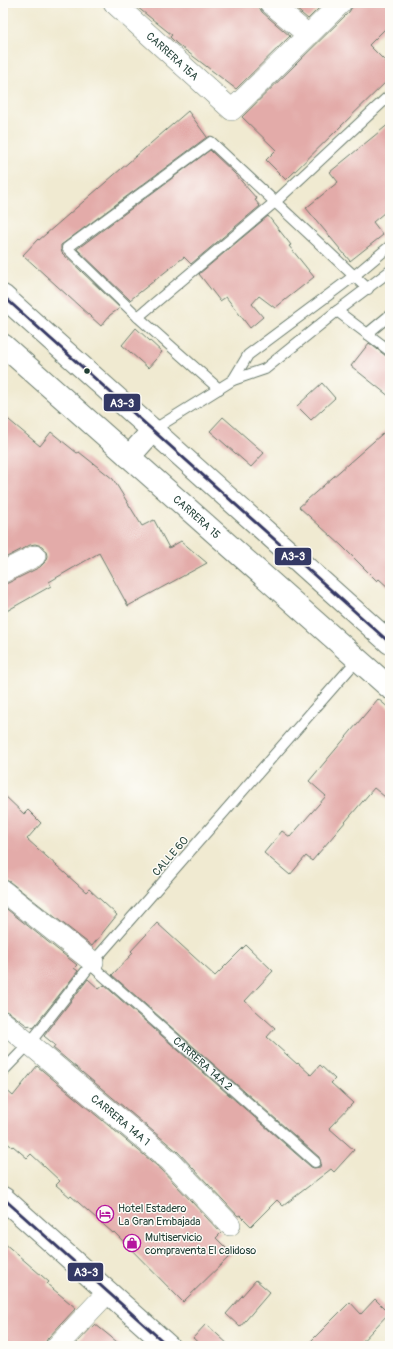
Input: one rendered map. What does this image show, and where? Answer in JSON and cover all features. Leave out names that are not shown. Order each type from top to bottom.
[{"type":"main road","points":[[3,296],[390,643]]},
{"type":"main road","name":"CARRERA 15","points":[[3,345],[390,688]]},
{"type":"main road","points":[[129,457],[153,430]]},
{"type":"main road","points":[[3,1198],[168,1346]]},
{"type":"street","name":"CARRERA 15A","points":[[114,3],[232,110],[308,35]]},
{"type":"street","points":[[270,3],[308,35],[341,3]]},
{"type":"street","points":[[3,572],[35,556]]},
{"type":"street","name":"CARRERA 14A 2","points":[[3,891],[92,963]]},
{"type":"street","name":"CARRERA 14A 1","points":[[3,1022],[170,1161],[230,1225]]},
{"type":"street","points":[[57,1346],[108,1292]]},
{"type":"lane","points":[[138,317],[275,202],[390,95]]},
{"type":"lane","points":[[219,389],[138,317],[67,248],[211,142],[368,289]]},
{"type":"lane","points":[[233,380],[248,355],[354,276],[390,246]]},
{"type":"lane","points":[[153,430],[233,380],[265,369],[337,311],[390,271]]},
{"type":"lane","points":[[337,311],[390,351]]},
{"type":"lane","points":[[367,334],[390,315]]},
{"type":"lane","name":"CALLE 60","points":[[3,1071],[29,1044],[92,963],[358,659]]},
{"type":"lane","name":"CARRERA 14A 2","points":[[92,963],[316,1162]]},
{"type":"building","points":[[132,3],[258,3],[262,12],[290,36],[236,89],[177,44],[170,37],[172,35]]},
{"type":"building","points":[[289,3],[324,3],[308,19]]},
{"type":"building","points":[[353,3],[390,3],[390,24],[369,45],[390,66],[390,78],[286,180],[266,160],[276,150],[242,117],[349,12]]},
{"type":"building","points":[[188,111],[207,137],[61,245],[62,253],[120,308],[110,315],[101,326],[23,255],[38,239],[39,240]]},
{"type":"building","points":[[390,123],[390,208],[373,222],[383,235],[350,261],[306,208],[338,182],[330,172]]},
{"type":"building","points":[[210,150],[235,174],[257,199],[255,200],[260,206],[191,264],[184,257],[130,300],[77,249]]},
{"type":"building","points":[[268,216],[291,245],[289,246],[314,277],[275,308],[259,296],[252,304],[263,317],[250,328],[226,297],[220,301],[199,274]]},
{"type":"building","points":[[136,328],[162,352],[148,368],[122,345]]},
{"type":"building","points":[[369,343],[386,356],[390,357],[390,397],[351,366]]},
{"type":"building","points":[[322,383],[335,398],[311,420],[297,406]]},
{"type":"building","points":[[3,415],[40,446],[51,432],[77,453],[79,452],[113,479],[142,526],[154,520],[169,548],[181,541],[207,563],[128,606],[99,553],[49,582],[51,586],[3,613],[3,584],[40,567],[45,562],[47,556],[46,551],[42,546],[35,544],[30,545],[3,559]]},
{"type":"building","points":[[223,417],[264,453],[251,467],[210,431]]},
{"type":"building","points":[[390,427],[390,589],[379,579],[377,581],[342,546],[299,507]]},
{"type":"building","points":[[378,699],[390,709],[390,801],[374,788],[312,861],[306,856],[290,875],[264,853],[282,831],[290,837],[326,796],[309,781]]},
{"type":"building","points":[[3,794],[24,814],[28,810],[41,823],[27,839],[86,892],[89,889],[117,915],[92,946],[10,882],[3,879]]},
{"type":"building","points":[[3,906],[77,965],[74,968],[78,971],[33,1028],[3,1010]]},
{"type":"building","points":[[157,923],[215,976],[246,945],[273,971],[245,1001],[275,1028],[267,1037],[311,1075],[320,1065],[335,1079],[331,1083],[353,1103],[329,1128],[354,1150],[334,1172],[331,1169],[283,1206],[277,1200],[251,1226],[240,1215],[238,1216],[178,1152],[53,1048],[55,1045],[44,1036],[88,979],[99,989],[104,985],[311,1167],[320,1167],[321,1163],[319,1157],[112,975],[133,953],[131,951]]},
{"type":"building","points":[[37,1066],[162,1170],[221,1233],[216,1238],[232,1254],[183,1302],[114,1232],[113,1233],[71,1196],[70,1197],[56,1185],[60,1181],[31,1154],[27,1158],[3,1139],[3,1087],[13,1096]]},
{"type":"building","points":[[3,1242],[49,1282],[47,1284],[76,1308],[48,1338],[45,1346],[3,1346]]},
{"type":"building","points":[[256,1280],[270,1292],[240,1327],[226,1314]]},
{"type":"building","points":[[375,1299],[389,1313],[358,1346],[306,1346],[350,1302],[361,1314]]},
{"type":"building","points":[[95,1324],[122,1346],[74,1346]]},
{"type":"building","points":[[206,1324],[230,1346],[202,1346],[193,1338]]},
{"type":"transit line","name":"A3-3","points":[[3,296],[390,643]]},
{"type":"transit line","name":"A3-3","points":[[3,1198],[168,1346]]},
{"type":"place","name":"Hotel Estadero La Gran Embajada","points":[[105,1214]]},
{"type":"place","name":"Multiservicio compraventa El calidoso","points":[[132,1243]]}]
